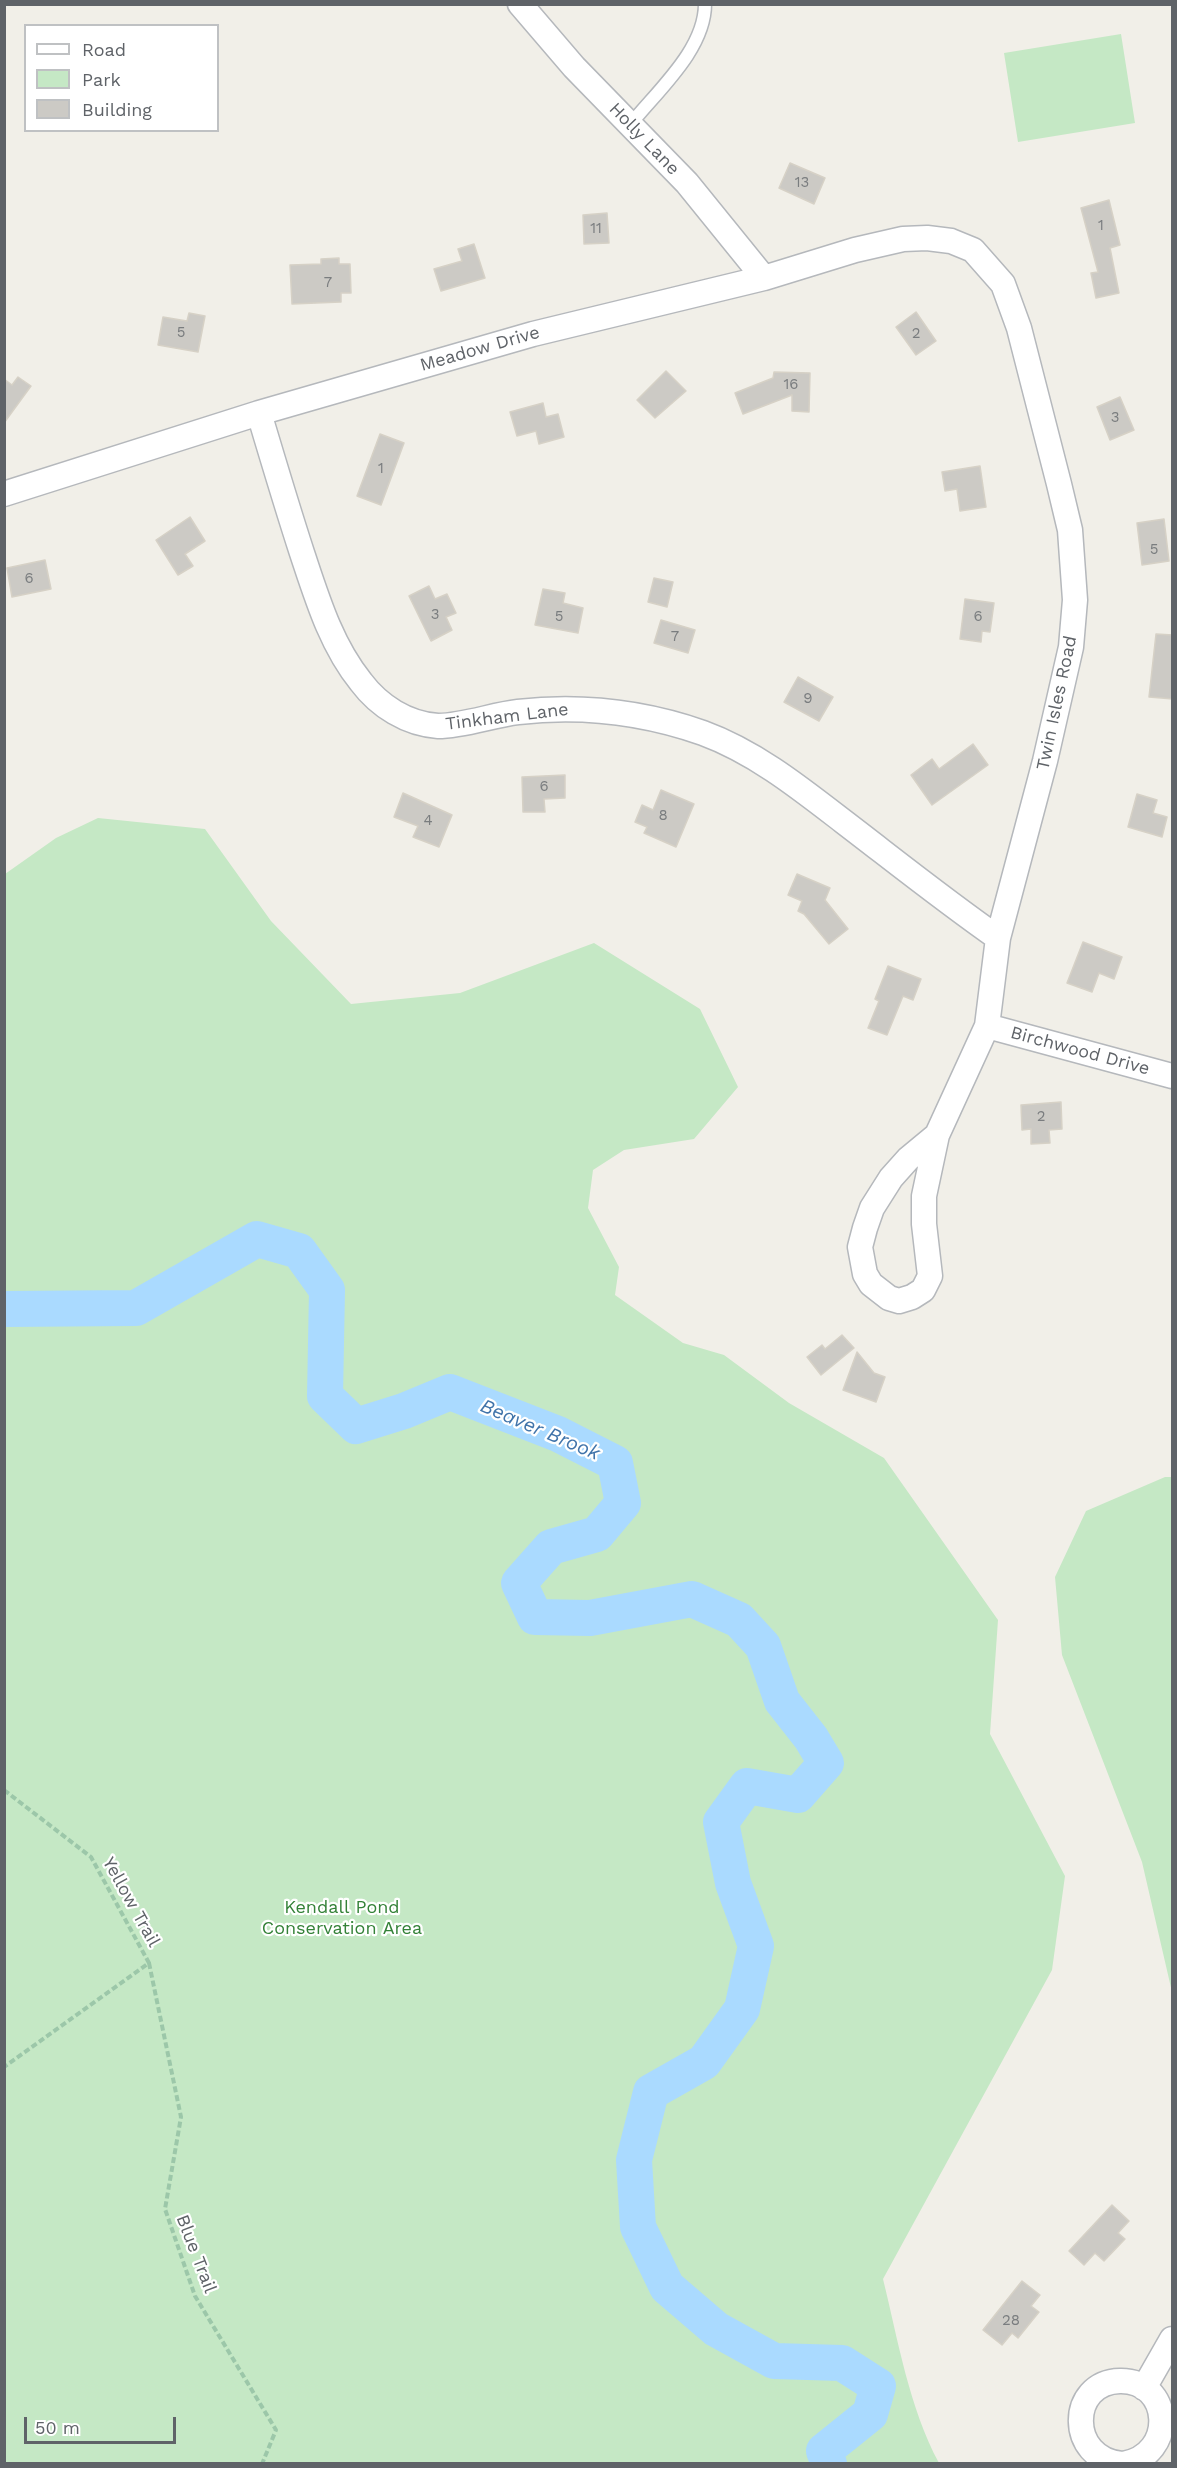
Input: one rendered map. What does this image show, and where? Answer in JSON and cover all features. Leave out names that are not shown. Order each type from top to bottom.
[{"type":"street","name":"Holly Lane","points":[[520,4],[702,200],[764,278]]},
{"type":"street","name":"Meadow Drive","points":[[4,494],[259,413],[533,334],[764,278],[855,250],[903,239],[927,238],[962,245]]},
{"type":"street","name":"Twin Isles Road","points":[[937,1136],[908,1159],[891,1178],[872,1208],[860,1247],[865,1274],[871,1284],[889,1298],[899,1301],[923,1290],[930,1276],[924,1224],[924,1196],[937,1136],[987,1026],[998,938],[1071,647],[1075,600],[1070,530],[1019,328],[1004,284],[973,250],[962,245]]},
{"type":"street","name":"Tinkham Lane","points":[[259,413],[317,599],[336,642],[361,682],[377,699],[405,720],[438,726],[515,712],[563,708],[634,715],[702,733],[724,742],[785,777],[998,938]]},
{"type":"street","name":"Birchwood Drive","points":[[987,1026],[1173,1076]]},
{"type":"street","points":[[1144,2388],[1173,2339]]},
{"type":"street","points":[[1127,2381],[1144,2388],[1160,2408],[1161,2433],[1147,2454],[1123,2463],[1098,2456],[1085,2443],[1080,2425],[1083,2408],[1093,2392],[1108,2383],[1127,2381]]},
{"type":"lane","points":[[630,124],[691,53],[705,14],[705,4]]},
{"type":"path","name":"Yellow Trail","points":[[4,1790],[91,1857],[149,1963],[4,2067]]},
{"type":"path","name":"Blue Trail","points":[[149,1963],[181,2116],[165,2209],[195,2296],[276,2430],[262,2463]]},
{"type":"green space","points":[[1121,34],[1135,123],[1018,142],[1004,53]]},
{"type":"green space","name":"Kendall Pond Conservation Area","points":[[98,818],[205,829],[271,921],[351,1004],[460,993],[594,943],[700,1009],[738,1087],[694,1139],[624,1150],[593,1170],[588,1208],[619,1267],[615,1295],[683,1343],[724,1355],[789,1403],[884,1458],[998,1620],[990,1734],[1065,1876],[1052,1970],[883,2279],[912,2396],[939,2463],[5,2463],[5,874],[56,838]]},
{"type":"green space","points":[[1165,1477],[1172,1477],[1172,1992],[1142,1862],[1062,1655],[1055,1577],[1086,1511]]},
{"type":"building","points":[[790,163],[825,178],[814,204],[779,188]]},
{"type":"building","points":[[1109,200],[1120,245],[1110,248],[1119,293],[1096,298],[1091,273],[1098,272],[1081,208]]},
{"type":"building","points":[[607,213],[609,243],[584,244],[583,215]]},
{"type":"building","points":[[474,244],[485,278],[441,291],[434,269],[462,261],[458,249]]},
{"type":"building","points":[[339,258],[339,264],[350,264],[351,293],[341,293],[341,302],[292,304],[290,265],[321,264],[321,259]]},
{"type":"building","points":[[916,312],[936,341],[916,355],[896,327]]},
{"type":"building","points":[[189,313],[205,316],[198,352],[158,345],[163,317],[187,321]]},
{"type":"building","points":[[666,371],[686,391],[655,418],[637,400]]},
{"type":"building","points":[[774,372],[810,373],[809,412],[792,411],[792,395],[743,414],[735,393],[773,378]]},
{"type":"building","points":[[18,377],[31,386],[4,423],[4,379],[12,385]]},
{"type":"building","points":[[1120,397],[1134,430],[1110,440],[1097,407]]},
{"type":"building","points":[[543,403],[546,417],[558,414],[564,437],[539,444],[536,431],[517,436],[510,412]]},
{"type":"building","points":[[380,434],[404,443],[381,505],[357,496]]},
{"type":"building","points":[[980,466],[986,507],[960,511],[957,489],[945,491],[942,472]]},
{"type":"building","points":[[190,517],[205,541],[185,554],[193,566],[178,575],[156,540]]},
{"type":"building","points":[[1164,519],[1169,561],[1142,565],[1137,523]]},
{"type":"building","points":[[45,560],[51,589],[12,597],[7,568]]},
{"type":"building","points":[[654,578],[673,582],[667,607],[648,602]]},
{"type":"building","points":[[429,586],[435,599],[447,594],[456,613],[446,617],[452,630],[431,641],[409,596]]},
{"type":"building","points":[[543,589],[565,593],[563,603],[583,608],[578,633],[535,625]]},
{"type":"building","points":[[965,599],[994,603],[990,632],[982,631],[981,642],[960,639]]},
{"type":"building","points":[[661,620],[695,630],[688,653],[654,643]]},
{"type":"building","points":[[1156,634],[1173,635],[1173,699],[1149,697]]},
{"type":"building","points":[[798,677],[833,697],[819,721],[784,702]]},
{"type":"building","points":[[973,744],[988,765],[932,805],[911,775],[932,759],[939,769]]},
{"type":"building","points":[[565,775],[565,798],[544,799],[545,812],[523,812],[522,777]]},
{"type":"building","points":[[661,790],[694,804],[676,847],[644,833],[647,827],[635,822],[642,805],[653,810]]},
{"type":"building","points":[[403,793],[452,815],[439,847],[413,837],[418,826],[394,817]]},
{"type":"building","points":[[1137,794],[1157,800],[1153,813],[1167,817],[1162,837],[1128,827]]},
{"type":"building","points":[[797,874],[830,888],[825,900],[848,929],[829,944],[804,914],[798,911],[802,901],[788,895]]},
{"type":"building","points":[[1083,942],[1122,957],[1114,979],[1099,973],[1092,992],[1067,983]]},
{"type":"building","points":[[888,966],[921,979],[913,1000],[903,996],[887,1035],[868,1028],[879,1001],[875,999]]},
{"type":"building","points":[[1061,1102],[1062,1129],[1049,1130],[1050,1143],[1031,1144],[1031,1129],[1022,1130],[1021,1105]]},
{"type":"building","points":[[842,1335],[854,1348],[821,1375],[807,1357],[822,1345],[825,1349]]},
{"type":"building","points":[[857,1352],[874,1373],[885,1377],[876,1402],[843,1390]]},
{"type":"building","points":[[1112,2205],[1129,2221],[1118,2233],[1125,2239],[1104,2261],[1095,2253],[1084,2265],[1069,2251]]},
{"type":"building","points":[[1022,2281],[1040,2295],[1031,2306],[1039,2312],[1018,2338],[1012,2333],[1002,2345],[983,2330]]},
{"type":"waterway","name":"Beaver Brook","points":[[4,1309],[136,1308],[257,1239],[299,1251],[327,1290],[325,1396],[356,1426],[404,1411],[450,1392],[558,1434],[615,1463],[623,1503],[597,1534],[551,1547],[519,1583],[535,1617],[590,1618],[692,1599],[739,1620],[763,1646],[782,1701],[811,1738],[826,1763],[798,1795],[747,1786],[721,1822],[733,1883],[756,1946],[742,2009],[704,2062],[651,2092],[634,2160],[638,2227],[667,2287],[716,2329],[774,2361],[842,2363],[878,2386],[870,2414],[824,2451],[829,2464]]}]
